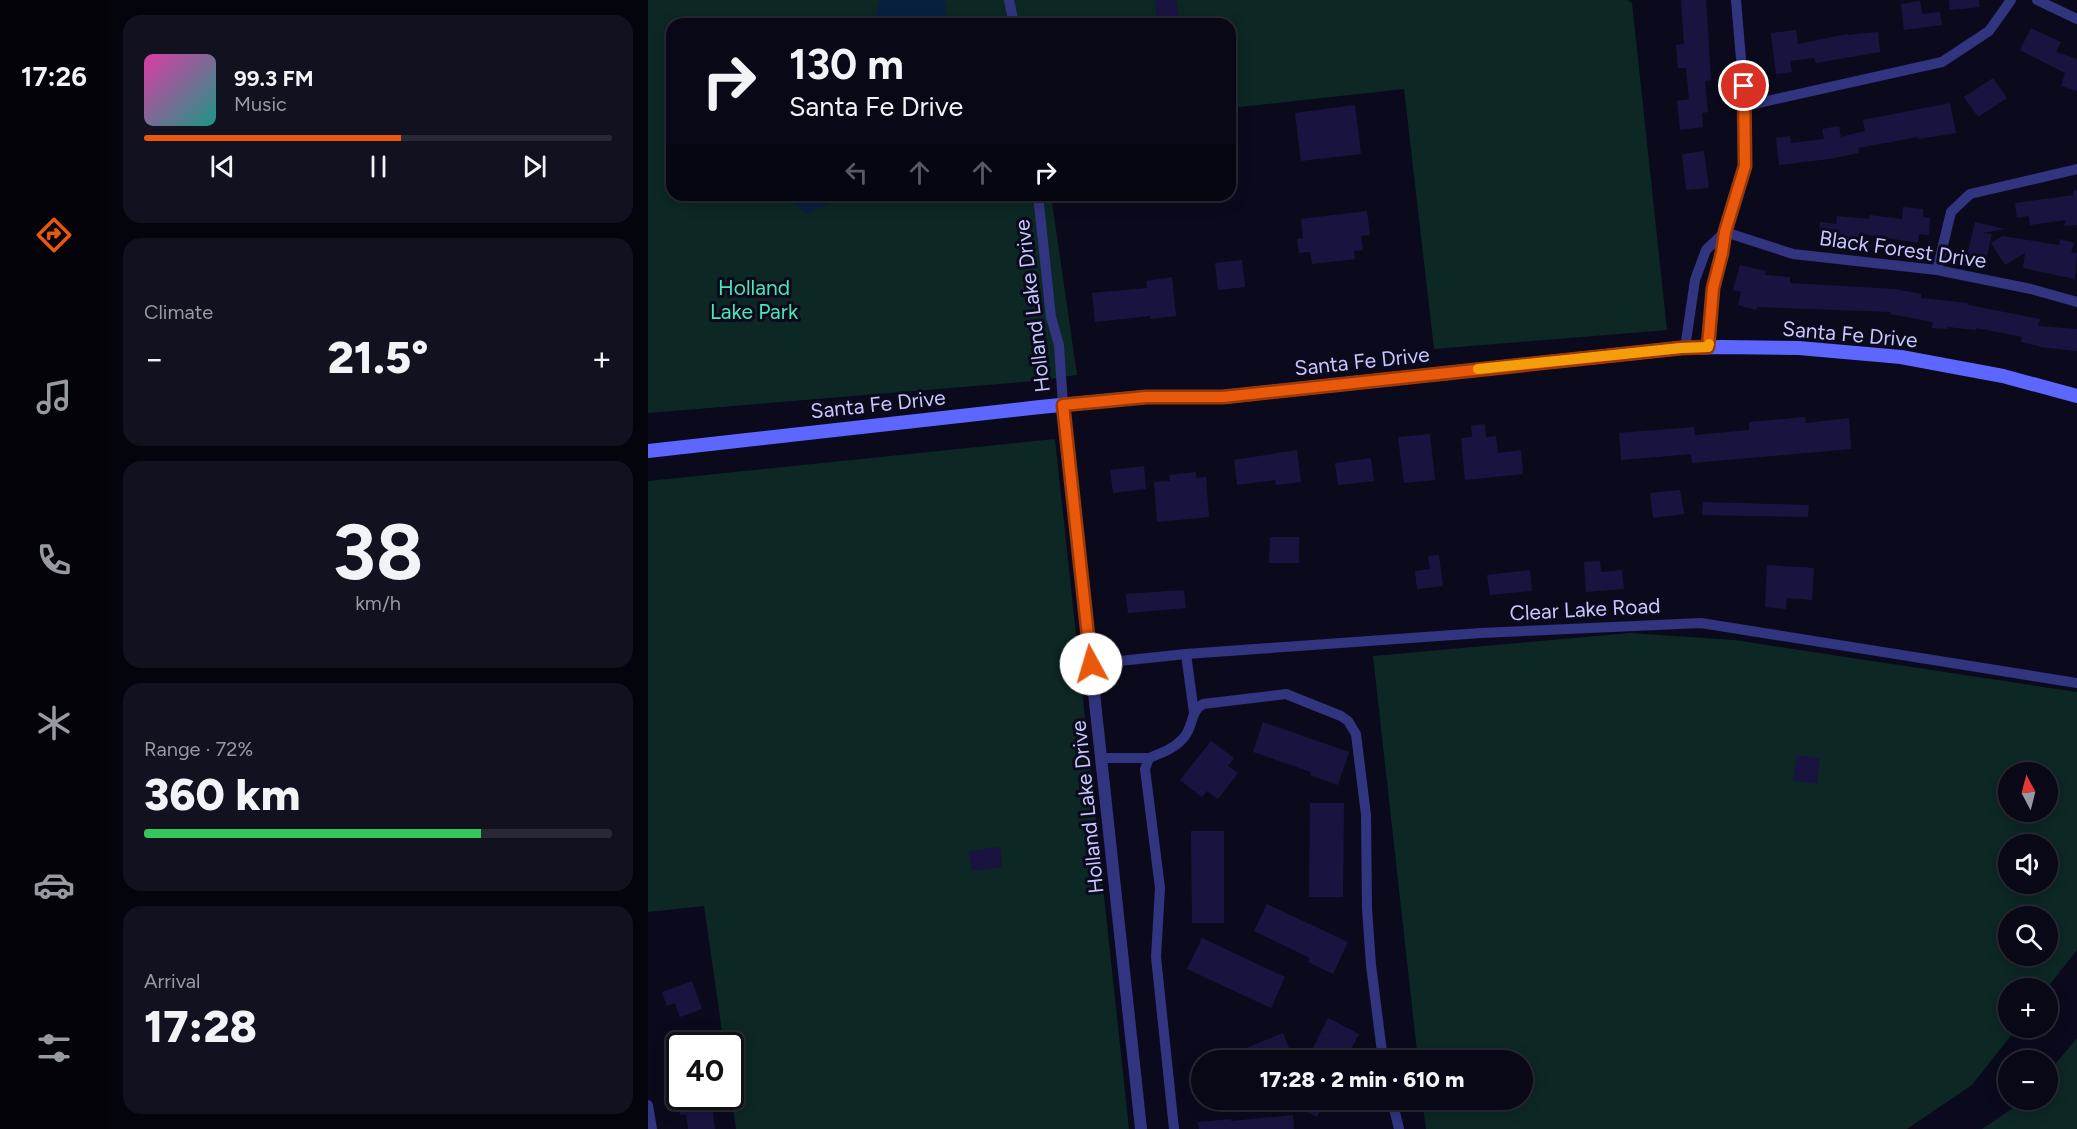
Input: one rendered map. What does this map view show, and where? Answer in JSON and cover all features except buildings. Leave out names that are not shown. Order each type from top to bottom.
[{"type":"main road","name":"Santa Fe Drive","points":[[648,451],[1063,405],[1146,397],[1223,397],[1708,347],[1799,348],[1901,357],[2003,376],[2077,396]]},
{"type":"street","points":[[1010,0],[1013,18]]},
{"type":"street","points":[[1708,347],[1713,288],[1725,232],[1745,166],[1745,106],[1736,0]]},
{"type":"street","points":[[1745,106],[1942,62],[1989,31],[2011,0]]},
{"type":"street","points":[[2037,0],[2077,19]]},
{"type":"street","points":[[1936,270],[1951,212],[1970,194],[2077,169]]},
{"type":"street","name":"Holland Lake Drive","points":[[1039,201],[1051,317],[1059,345],[1063,405],[1141,1129]]},
{"type":"street","points":[[1685,348],[1695,280],[1706,250],[1725,232]]},
{"type":"street","name":"Black Forest Drive","points":[[1725,232],[1793,254],[1936,270],[2031,289],[2077,302]]},
{"type":"street","name":"Clear Lake Road","points":[[1091,664],[1186,654],[1531,630],[1701,623],[2077,683]]},
{"type":"street","points":[[1186,654],[1194,713]]},
{"type":"street","points":[[1102,758],[1149,758],[1176,746],[1189,730],[1197,707],[1203,704],[1286,694],[1341,716],[1353,727],[1356,734],[1366,815],[1367,908],[1371,965],[1382,1050]]},
{"type":"street","points":[[1149,758],[1144,769],[1160,888],[1156,957],[1174,1129]]},
{"type":"street","points":[[648,1105],[652,1129]]},
{"type":"street","points":[[1394,1110],[1399,1129]]},
{"type":"green space","name":"Holland Lake Park","points":[[648,0],[1627,0],[1632,3],[1667,330],[1434,349],[1404,89],[1236,107],[1236,18],[666,18],[666,201],[1052,201],[1077,375],[1035,381],[648,413]]},
{"type":"green space","points":[[1055,439],[1129,1129],[736,1129],[733,1110],[744,1110],[744,1032],[722,1032],[704,906],[648,912],[648,481]]},
{"type":"green space","points":[[1630,633],[1734,640],[2077,692],[2077,950],[2055,978],[1998,978],[1998,1038],[2009,1038],[1972,1085],[1907,1129],[1426,1129],[1423,1110],[1533,1110],[1533,1050],[1417,1050],[1373,656]]},
{"type":"green space","points":[[2077,1038],[2077,1129],[1982,1129],[2010,1110],[2058,1110],[2058,1061]]},
{"type":"water","points":[[879,0],[945,0],[946,18],[876,18]]},
{"type":"water","points":[[793,201],[830,201],[828,204],[807,215]]},
{"type":"slow traffic","points":[[1478,369],[1708,347],[1709,344]]},
{"type":"route","points":[[1091,664],[1063,405],[1146,397],[1223,397],[1708,347],[1713,288],[1725,232],[1745,166],[1744,86]]}]
